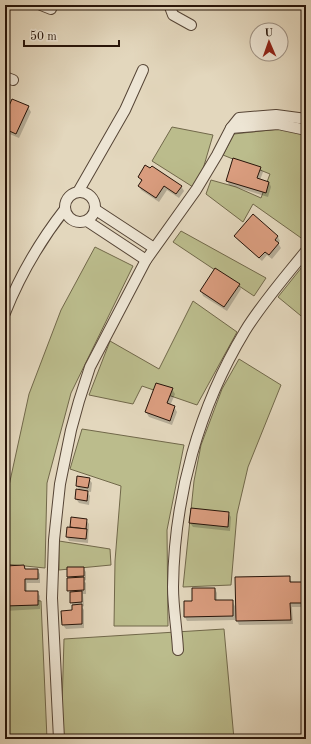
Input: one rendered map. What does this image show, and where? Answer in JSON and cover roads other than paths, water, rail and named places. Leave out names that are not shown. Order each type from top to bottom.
[{"type":"street","points":[[41,5],[52,9]]},
{"type":"street","points":[[170,5],[173,15],[191,25]]},
{"type":"street","points":[[78,192],[125,110],[143,70]]},
{"type":"street","points":[[59,739],[52,598],[54,540],[60,484],[71,430],[90,367],[146,260],[196,190],[231,128],[239,118],[276,116],[306,119]]},
{"type":"street","points":[[231,128],[278,124],[306,130]]},
{"type":"street","points":[[5,313],[13,292],[29,262],[65,209],[68,198],[72,194],[78,192],[85,193],[91,196],[95,202],[96,210],[93,216],[87,221],[80,223],[73,221],[68,216],[65,209]]},
{"type":"street","points":[[96,210],[154,248]]},
{"type":"street","points":[[87,221],[146,260]]},
{"type":"street","points":[[178,650],[173,588],[176,532],[189,465],[200,425],[218,381],[245,331],[265,302],[306,251]]}]
